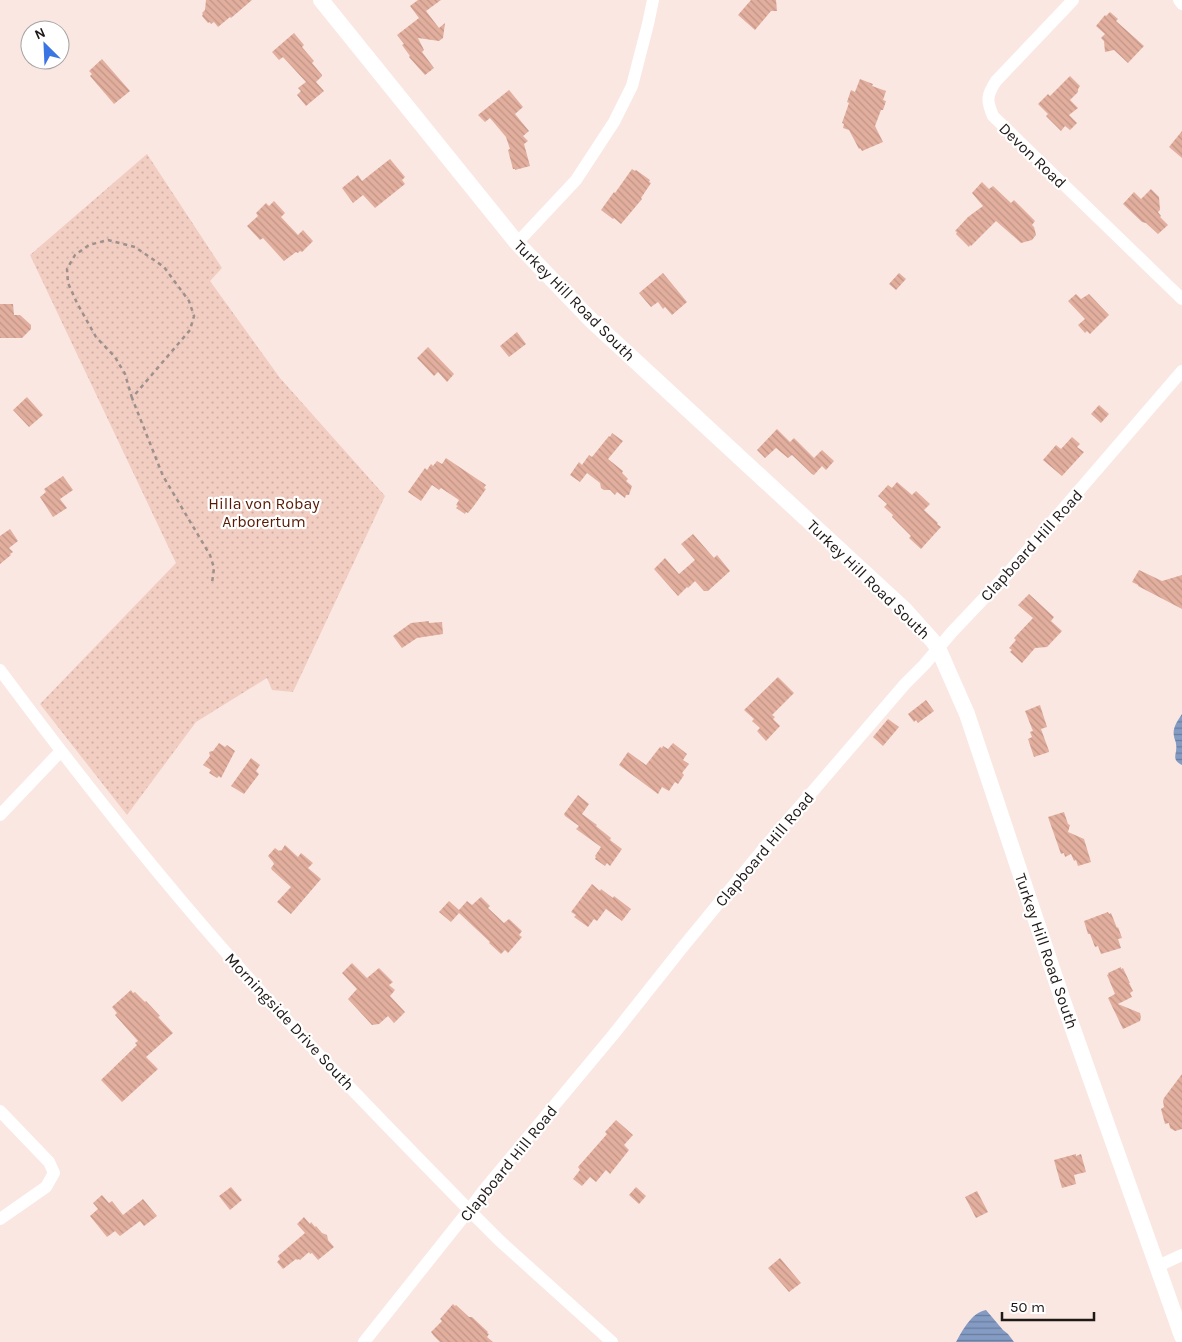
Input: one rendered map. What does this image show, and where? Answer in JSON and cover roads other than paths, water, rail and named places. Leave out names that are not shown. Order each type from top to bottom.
[{"type":"street","name":"Turkey Hill Road South","points":[[321,0],[517,243],[610,339],[906,611],[938,648],[967,714],[1063,1001],[1182,1336]]},
{"type":"street","points":[[517,243],[576,180],[614,122],[632,86],[653,0]]},
{"type":"street","name":"Devon Road","points":[[1073,0],[996,81],[989,92],[988,103],[993,116],[1182,299]]},
{"type":"street","points":[[1180,0],[1182,4]]},
{"type":"street","name":"Clapboard Hill Road","points":[[364,1342],[489,1184],[602,1049],[682,948],[831,768],[1006,574],[1182,371]]},
{"type":"street","name":"Morningside Drive South","points":[[0,670],[60,752],[130,839],[245,974],[469,1210],[612,1342]]},
{"type":"street","points":[[0,815],[60,752]]},
{"type":"street","points":[[0,1111],[49,1162],[54,1173],[46,1187],[0,1220]]},
{"type":"street","points":[[1158,1266],[1182,1255]]},
{"type":"water","points":[[1182,714],[1182,765],[1175,758],[1176,743],[1174,730]]},
{"type":"water","points":[[986,1310],[1014,1342],[956,1342],[972,1318]]},
{"type":"park label","name":"Hilla von Robay Arborertum","points":[[264,512]]}]
